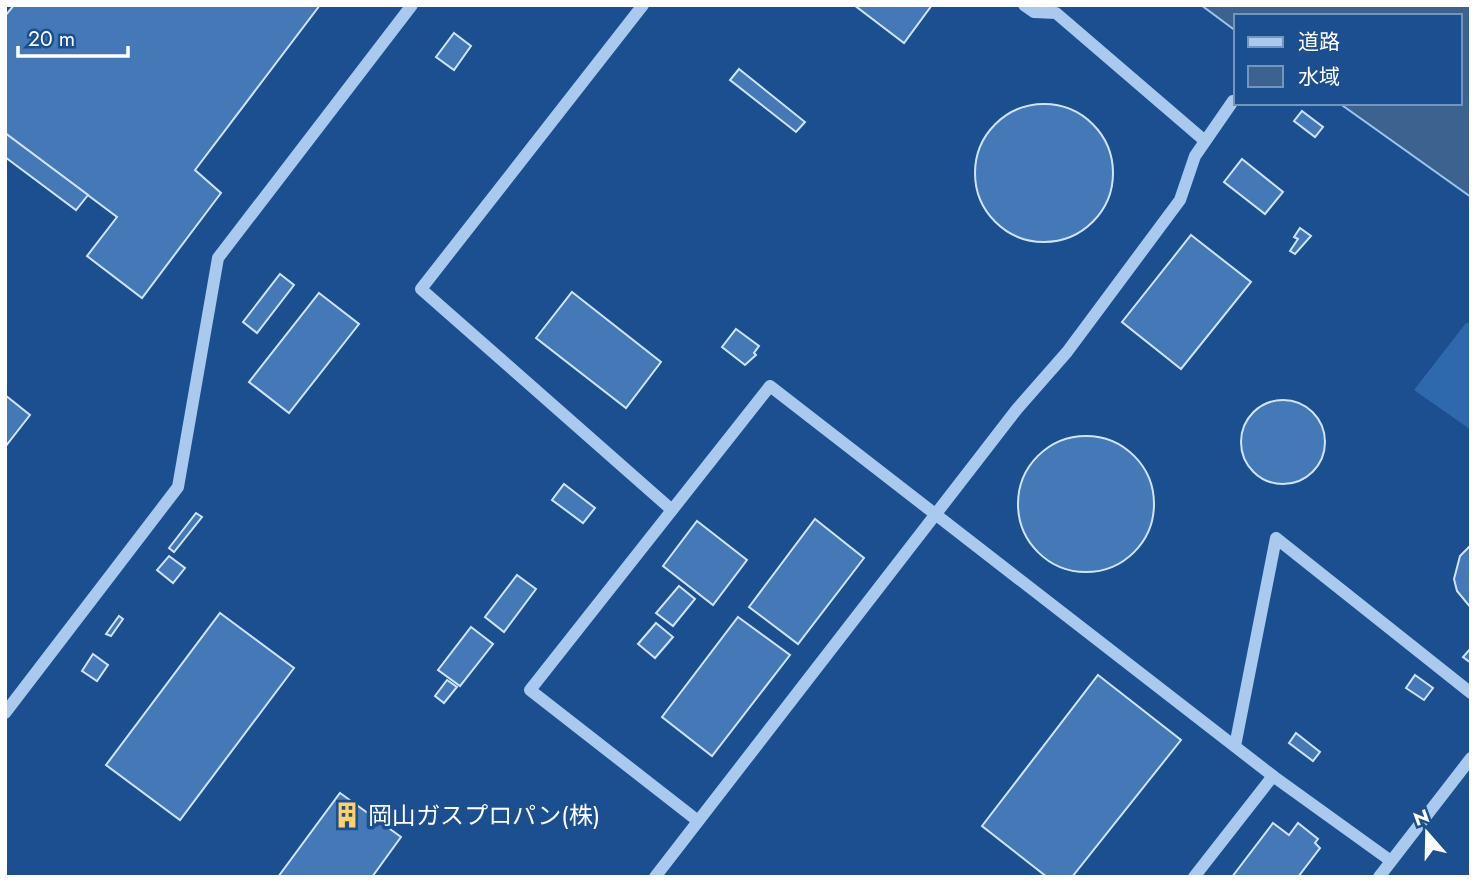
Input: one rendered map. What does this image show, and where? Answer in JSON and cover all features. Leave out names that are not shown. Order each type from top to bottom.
[{"type":"lane","points":[[5,713],[178,487],[218,258],[412,5]]},
{"type":"lane","points":[[643,5],[421,289],[672,510]]},
{"type":"lane","points":[[1024,5],[1034,12],[1056,13],[1205,141]]},
{"type":"lane","points":[[655,877],[1017,409],[1067,352],[1180,200],[1195,156],[1233,101]]},
{"type":"lane","points":[[698,821],[530,690],[770,386],[1273,776],[1391,861]]},
{"type":"lane","points":[[1235,746],[1276,538],[1471,693]]},
{"type":"lane","points":[[1379,877],[1471,758]]},
{"type":"lane","points":[[1194,877],[1273,776]]},
{"type":"shaded area","points":[[1471,322],[1471,430],[1414,390],[1466,323]]},
{"type":"water","points":[[1201,5],[1471,5],[1471,197],[1342,105],[1462,105],[1462,14],[1234,14],[1234,30]]},
{"type":"building","points":[[14,5],[320,5],[195,170],[221,193],[142,298],[87,256],[117,217],[5,133],[5,16]]},
{"type":"building","points":[[854,5],[932,5],[904,43]]},
{"type":"building","points":[[454,33],[471,46],[454,70],[436,57]]},
{"type":"building","points":[[739,69],[805,122],[796,132],[730,80]]},
{"type":"building","points":[[1044,104],[1070,109],[1093,124],[1108,147],[1113,173],[1108,199],[1093,222],[1070,237],[1044,242],[1018,237],[995,222],[980,199],[975,173],[980,147],[995,124],[1018,109]]},
{"type":"building","points":[[1302,111],[1323,127],[1315,137],[1294,121]]},
{"type":"building","points":[[5,133],[88,195],[76,210],[5,157]]},
{"type":"building","points":[[1242,159],[1283,192],[1265,214],[1224,182]]},
{"type":"building","points":[[1300,228],[1311,236],[1295,254],[1290,251],[1298,239],[1294,237]]},
{"type":"building","points":[[1191,235],[1251,282],[1181,369],[1122,322]]},
{"type":"building","points":[[280,274],[294,285],[257,333],[243,322]]},
{"type":"building","points":[[572,292],[661,362],[626,408],[536,338]]},
{"type":"building","points":[[319,293],[359,324],[289,413],[249,382]]},
{"type":"building","points":[[736,329],[759,346],[754,353],[756,355],[745,365],[722,347]]},
{"type":"building","points":[[5,395],[30,415],[5,447]]},
{"type":"building","points":[[1283,400],[1306,407],[1318,419],[1325,442],[1318,465],[1306,477],[1283,484],[1260,477],[1248,465],[1241,442],[1248,419],[1260,407]]},
{"type":"building","points":[[1086,436],[1112,441],[1134,456],[1149,478],[1154,504],[1149,530],[1134,552],[1112,567],[1086,572],[1060,567],[1038,552],[1023,530],[1018,504],[1023,478],[1038,456],[1060,441]]},
{"type":"building","points":[[564,484],[595,508],[583,523],[552,500]]},
{"type":"building","points":[[196,513],[202,517],[174,552],[169,548]]},
{"type":"building","points":[[815,519],[864,558],[798,644],[749,607]]},
{"type":"building","points":[[697,521],[747,560],[713,605],[663,566]]},
{"type":"building","points":[[1471,545],[1471,608],[1457,591],[1454,579],[1460,556]]},
{"type":"building","points":[[169,556],[185,568],[173,583],[157,570]]},
{"type":"building","points":[[517,575],[536,589],[504,632],[485,617]]},
{"type":"building","points":[[679,586],[695,599],[673,626],[656,613]]},
{"type":"building","points":[[220,613],[294,668],[180,820],[106,765]]},
{"type":"building","points":[[119,616],[123,619],[111,636],[106,634]]},
{"type":"building","points":[[738,617],[790,655],[712,756],[662,717]]},
{"type":"building","points":[[656,623],[673,637],[655,658],[638,644]]},
{"type":"building","points":[[471,627],[493,644],[460,686],[438,670]]},
{"type":"building","points":[[1471,648],[1471,663],[1463,657]]},
{"type":"building","points":[[93,654],[108,665],[97,681],[82,671]]},
{"type":"building","points":[[1098,675],[1181,740],[1072,877],[1047,877],[982,826]]},
{"type":"building","points":[[1415,675],[1433,688],[1424,700],[1406,688]]},
{"type":"building","points":[[447,680],[457,687],[444,703],[435,696]]},
{"type":"building","points":[[1296,733],[1320,752],[1313,761],[1289,743]]},
{"type":"building","name":"岡山ガスプロパン(株)","points":[[340,793],[401,837],[372,877],[278,877]]},
{"type":"building","points":[[1273,823],[1289,835],[1298,823],[1318,839],[1315,843],[1320,848],[1298,877],[1232,877]]},
{"type":"place","name":"岡山ガスプロパン(株)","points":[[347,815]]}]
